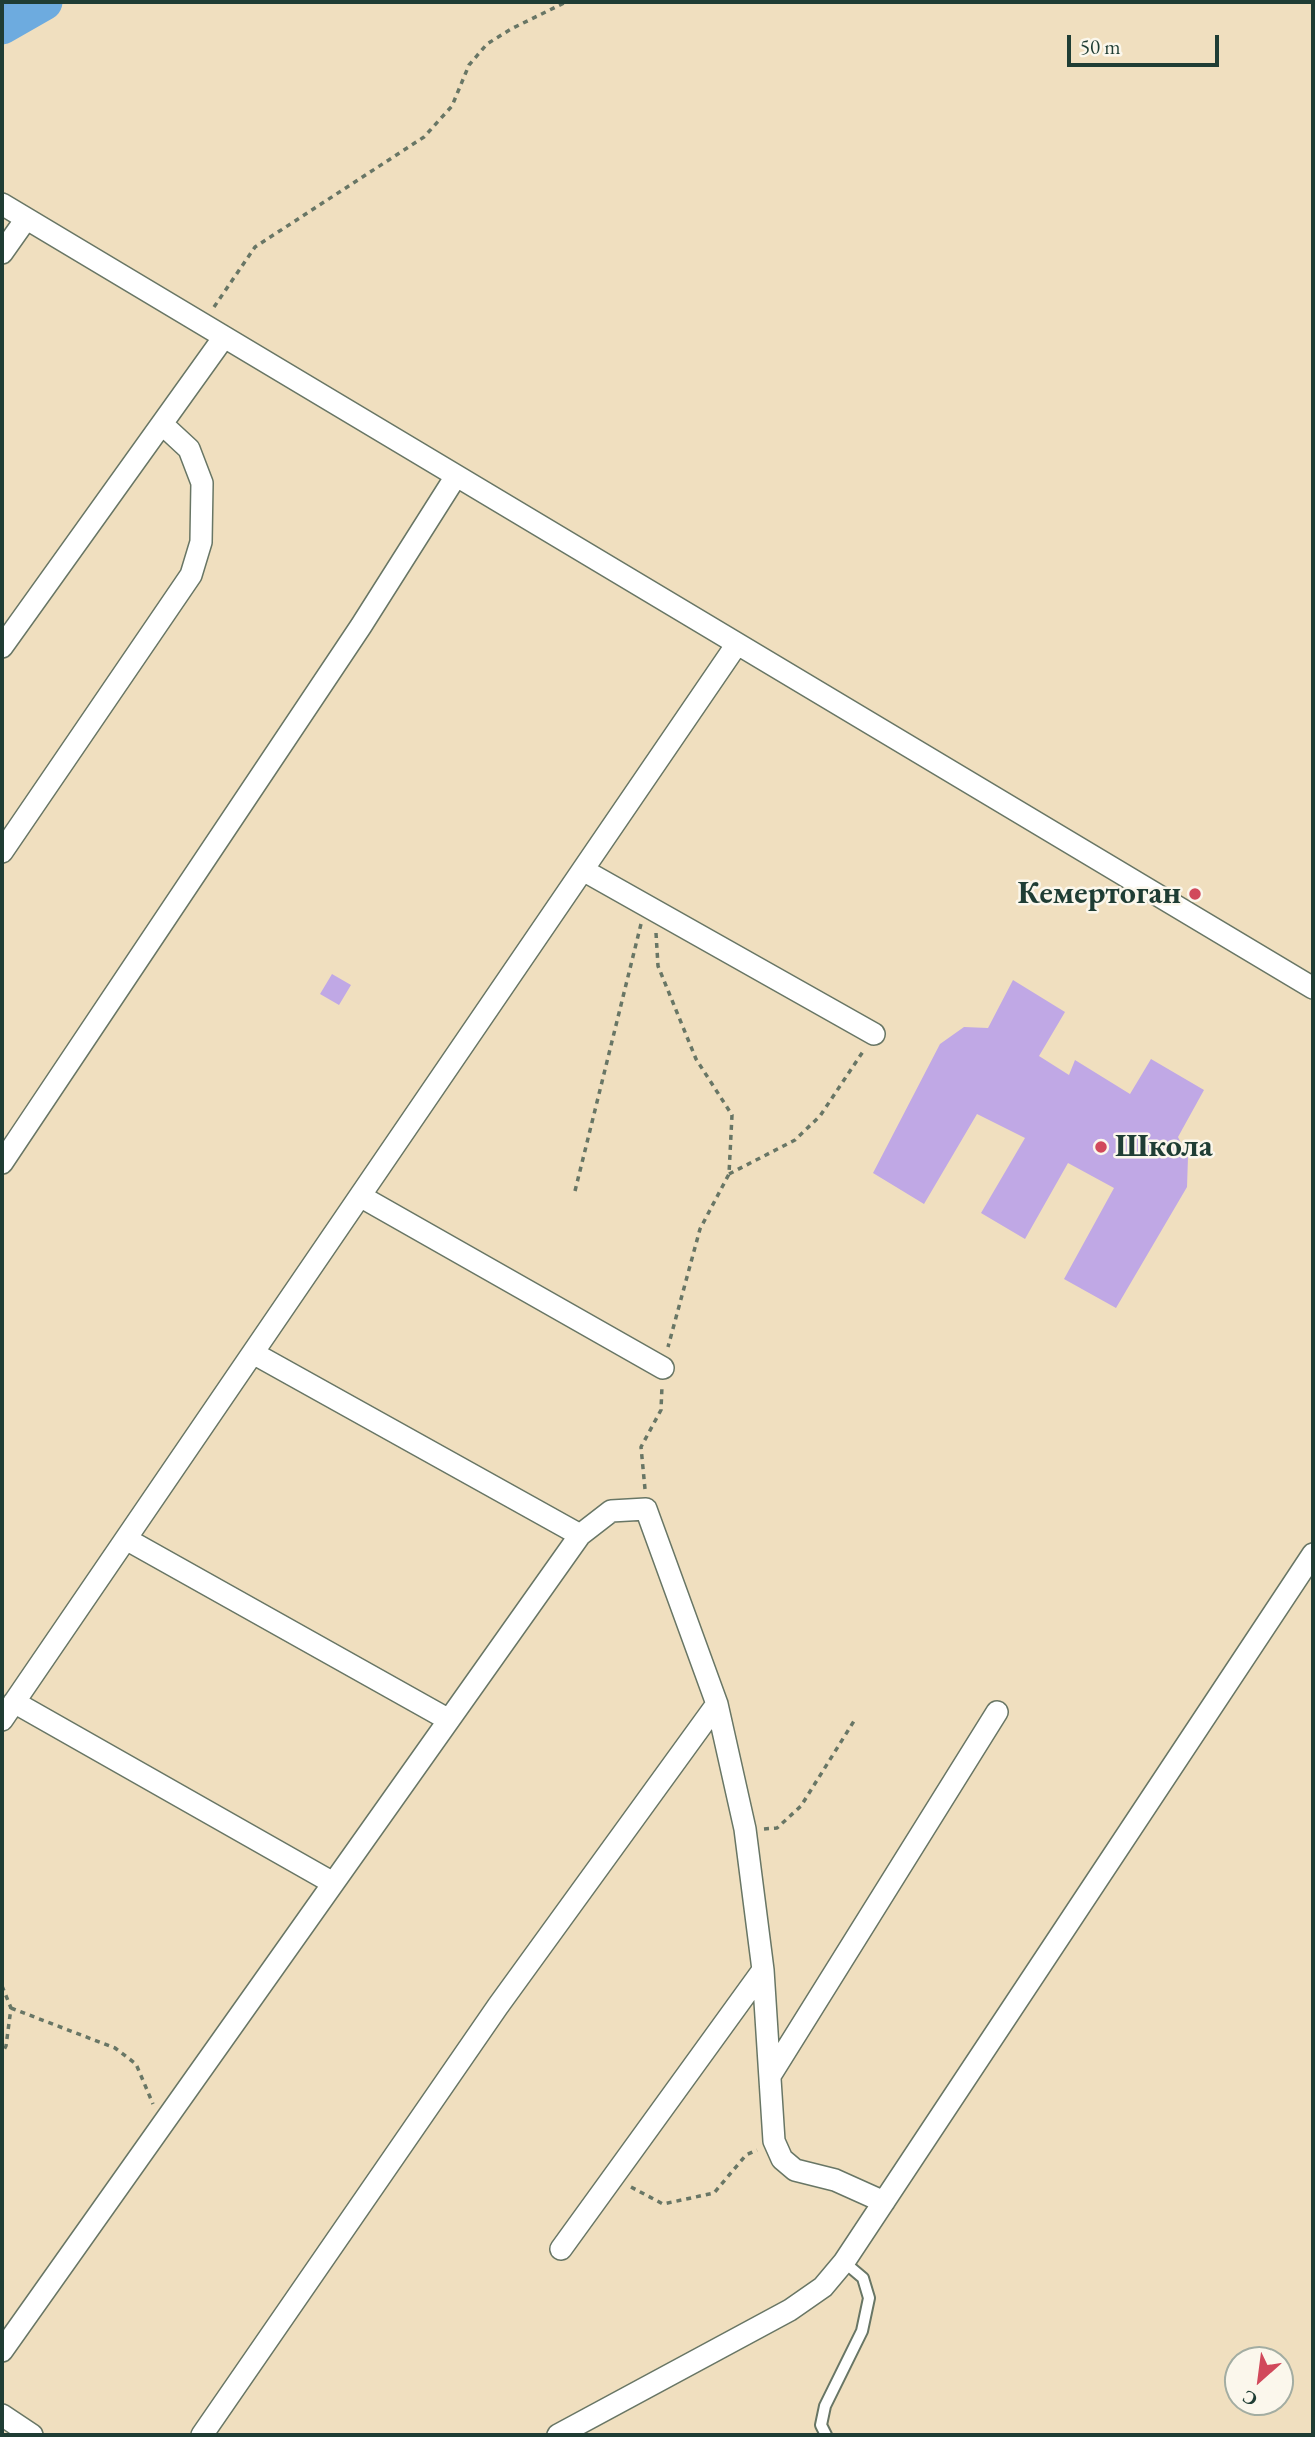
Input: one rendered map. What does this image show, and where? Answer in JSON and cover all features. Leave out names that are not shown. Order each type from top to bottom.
[{"type":"street","points":[[2,204],[1313,988]]},
{"type":"street","points":[[2,253],[26,219]]},
{"type":"street","points":[[2,647],[224,337]]},
{"type":"street","points":[[2,852],[191,575],[201,542],[202,483],[189,449],[162,424]]},
{"type":"street","points":[[2,1163],[353,638],[456,476]]},
{"type":"street","points":[[2,1720],[737,645]]},
{"type":"street","points":[[583,870],[874,1034]]},
{"type":"street","points":[[360,1196],[663,1368]]},
{"type":"street","points":[[253,1353],[580,1535]]},
{"type":"street","points":[[2,2351],[580,1535],[611,1511],[646,1509],[717,1703],[745,1829],[763,1970],[774,2141],[782,2159],[795,2170],[835,2180],[884,2202]]},
{"type":"street","points":[[126,1539],[449,1720]]},
{"type":"street","points":[[558,2435],[790,2310],[823,2287],[844,2262],[1313,1554]]},
{"type":"street","points":[[14,1702],[333,1883]]},
{"type":"street","points":[[202,2435],[498,2006],[717,1703]]},
{"type":"street","points":[[770,2076],[997,1712]]},
{"type":"street","points":[[561,2249],[763,1970]]},
{"type":"street","points":[[2,2415],[32,2435]]},
{"type":"lane","points":[[826,2435],[821,2425],[825,2406],[862,2332],[869,2298],[863,2278],[844,2262]]},
{"type":"path","points":[[203,325],[235,273],[255,247],[425,137],[452,106],[469,65],[487,44],[566,2]]},
{"type":"path","points":[[646,1509],[641,1447],[661,1410],[663,1368],[700,1229],[730,1174],[732,1115],[696,1059],[658,966],[650,907]]},
{"type":"path","points":[[575,1191],[650,907]]},
{"type":"path","points":[[730,1174],[794,1140],[820,1116],[874,1034]]},
{"type":"path","points":[[745,1829],[777,1828],[801,1807],[854,1721]]},
{"type":"path","points":[[2,1986],[11,2008],[6,2046],[2,2053]]},
{"type":"path","points":[[11,2008],[115,2048],[136,2064],[162,2125]]},
{"type":"path","points":[[612,2178],[663,2204],[714,2193],[746,2155],[774,2141]]},
{"type":"building","points":[[332,974],[351,985],[339,1005],[320,994]]},
{"type":"building","name":"Школа","points":[[1013,980],[1065,1012],[1039,1056],[1069,1075],[1075,1060],[1130,1094],[1151,1059],[1204,1090],[1178,1137],[1188,1157],[1187,1187],[1116,1308],[1064,1279],[1114,1188],[1068,1163],[1025,1239],[981,1213],[1025,1138],[977,1114],[924,1204],[873,1173],[940,1044],[964,1027],[988,1028]]},
{"type":"waterway","points":[[2,26],[44,2]]},
{"type":"place","name":"Кемертоган","points":[[1195,894]]},
{"type":"place","name":"Школа","points":[[1101,1147]]}]
